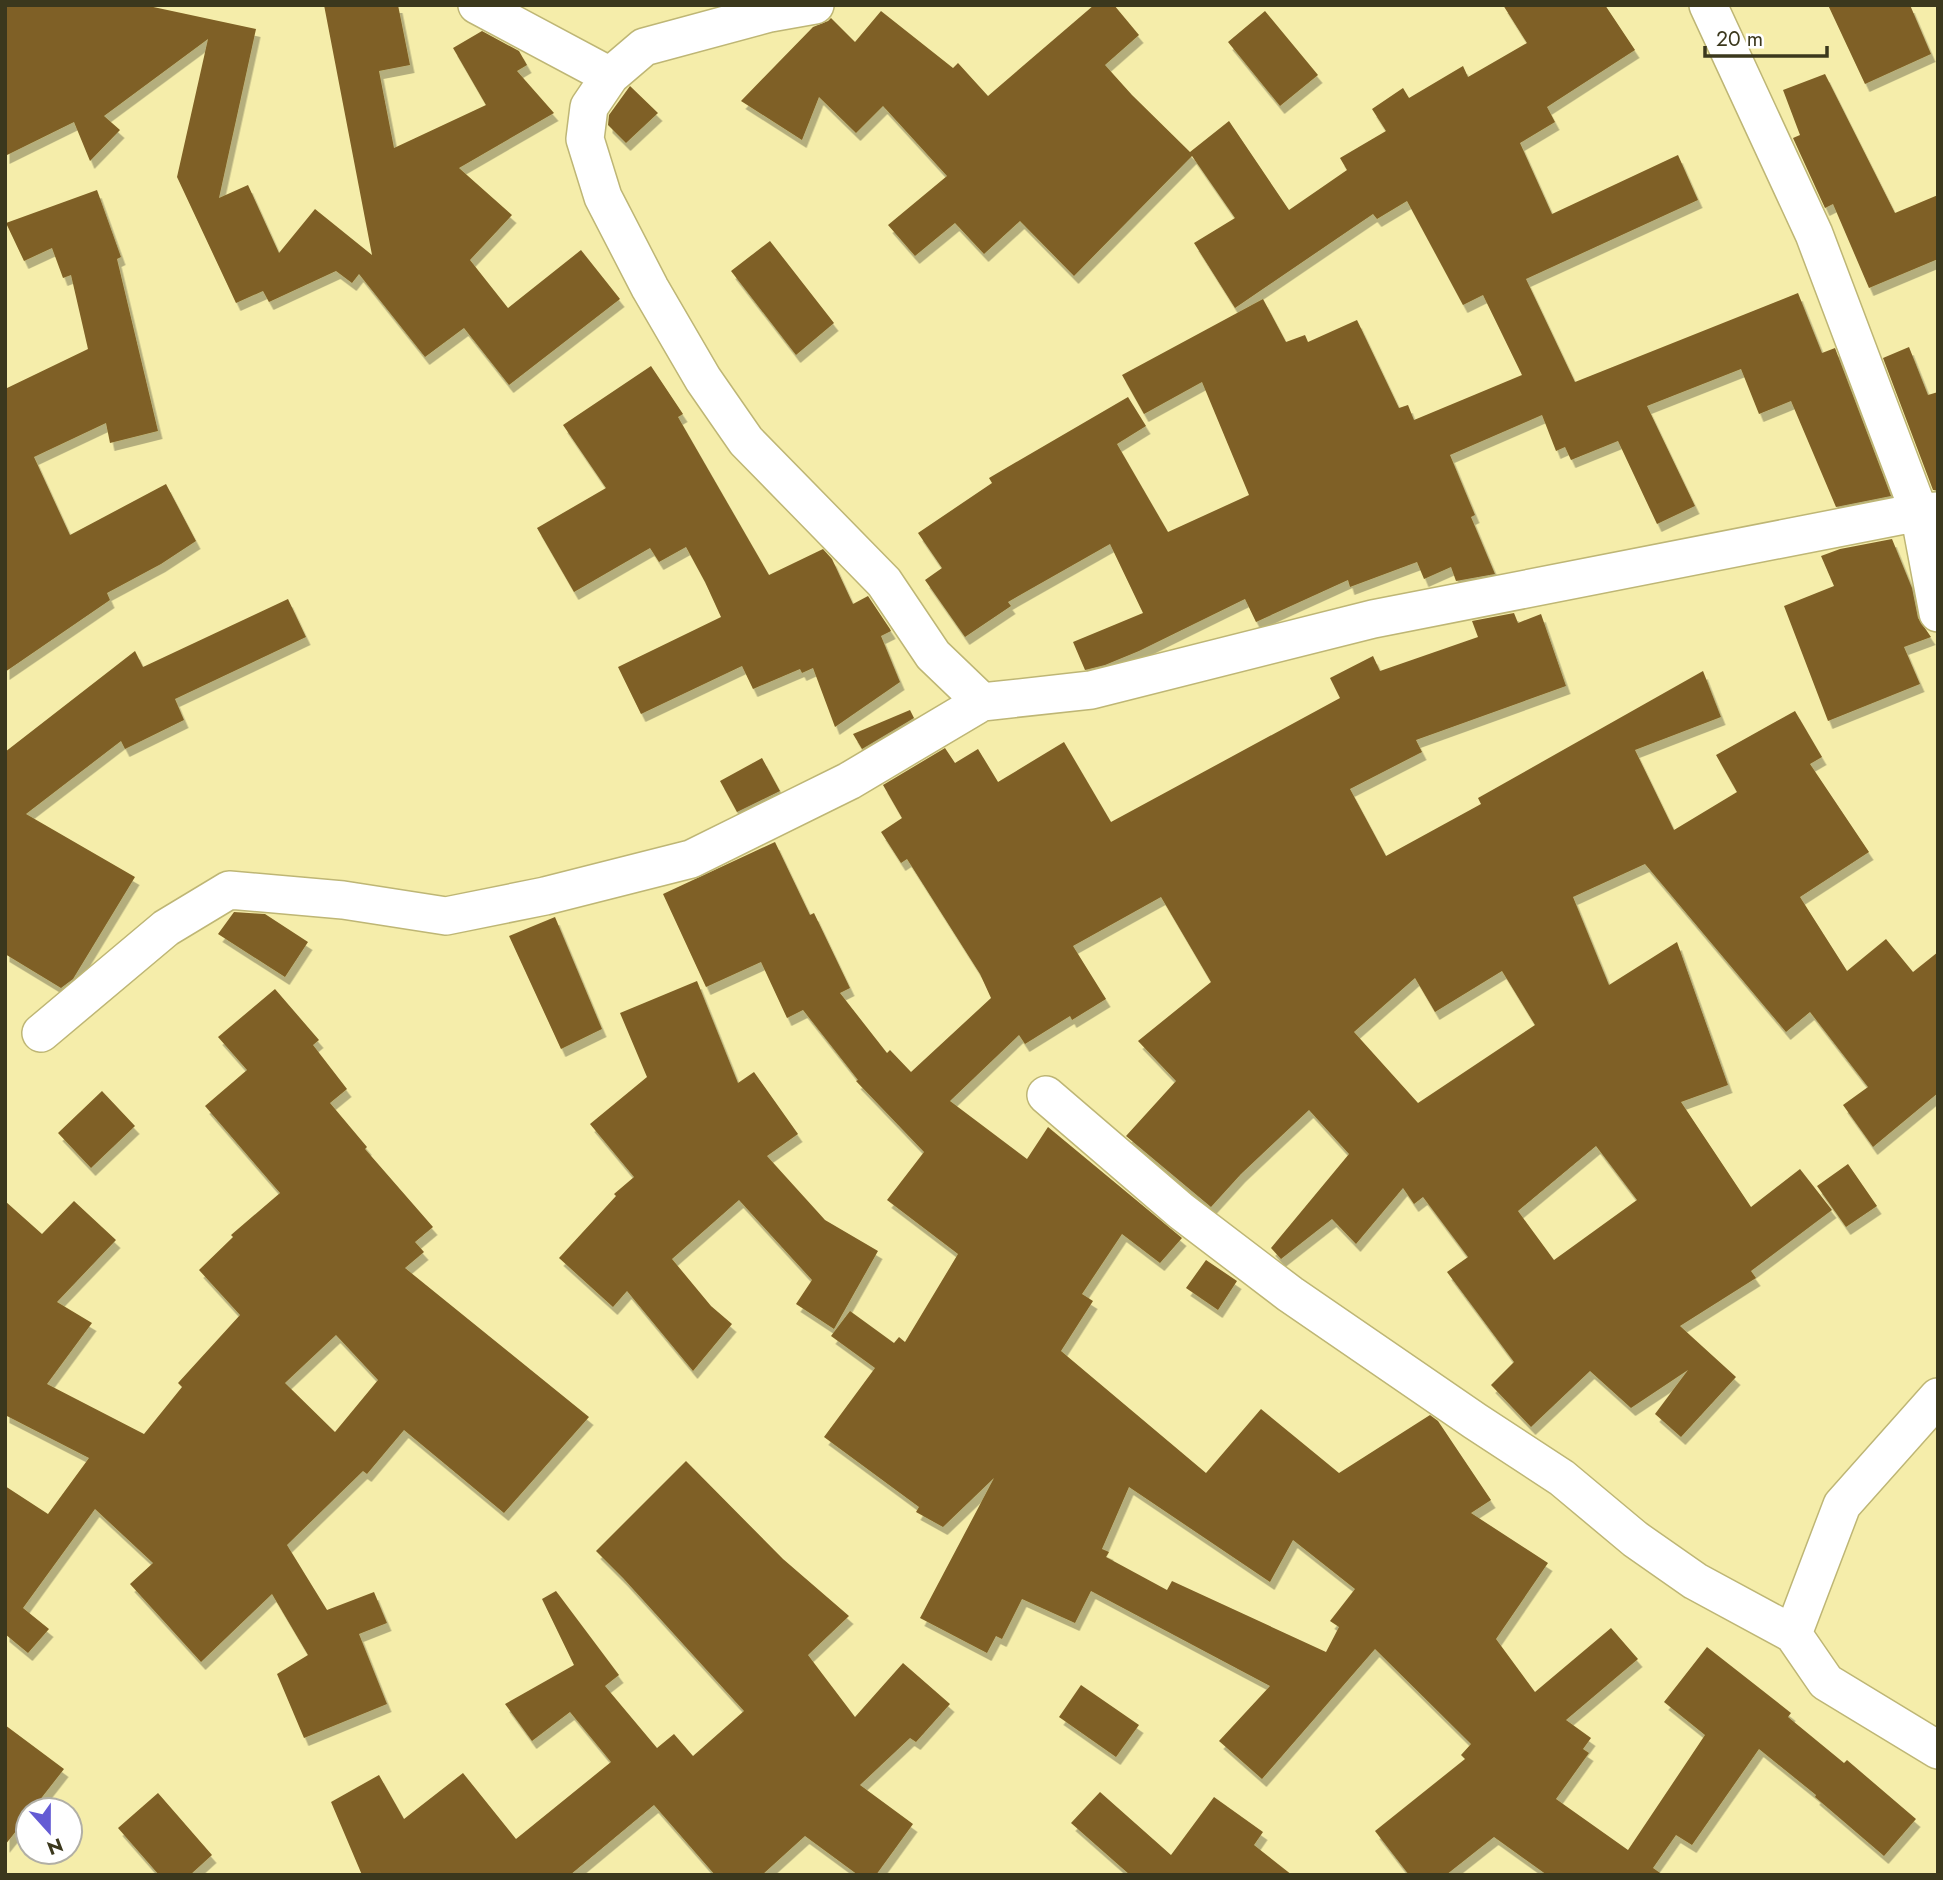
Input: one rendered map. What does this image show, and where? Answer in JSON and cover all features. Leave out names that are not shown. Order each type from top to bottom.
[{"type":"street","points":[[477,5],[610,76]]},
{"type":"street","points":[[815,5],[774,9],[644,47],[610,76],[589,107],[585,139],[603,197],[650,288],[703,379],[746,441],[884,582],[933,655],[982,702]]},
{"type":"street","points":[[1708,5],[1814,234],[1928,512],[1938,613]]},
{"type":"street","points":[[41,1033],[166,928],[229,890],[343,900],[446,916],[545,896],[691,859],[849,781],[982,702],[1091,690],[1373,619],[1928,512]]},
{"type":"street","points":[[1046,1095],[1181,1211],[1290,1294],[1562,1478],[1634,1539],[1695,1581],[1793,1634],[1826,1682],[1938,1749]]},
{"type":"street","points":[[1793,1634],[1842,1504],[1938,1397]]},
{"type":"building","points":[[5,5],[144,5],[256,29],[219,198],[248,185],[279,253],[315,209],[372,255],[324,5],[398,5],[410,65],[379,71],[394,148],[486,105],[453,48],[482,31],[519,51],[527,65],[517,71],[554,113],[459,168],[512,215],[470,260],[508,308],[581,250],[620,299],[509,385],[464,328],[425,357],[359,274],[352,283],[336,271],[269,302],[263,291],[236,303],[177,177],[208,39],[104,116],[120,130],[90,161],[74,122],[5,156]]},
{"type":"building","points":[[1094,5],[1114,5],[1139,35],[1105,65],[1132,95],[1190,152],[1229,121],[1289,210],[1347,170],[1340,158],[1386,131],[1372,109],[1403,88],[1409,98],[1463,66],[1468,77],[1527,43],[1503,5],[1605,5],[1635,50],[1547,107],[1555,122],[1520,143],[1552,214],[1678,155],[1698,200],[1526,279],[1575,382],[1798,293],[1822,353],[1835,348],[1891,496],[1836,507],[1791,401],[1759,414],[1741,369],[1647,406],[1695,506],[1657,524],[1618,441],[1571,460],[1565,447],[1556,451],[1542,415],[1450,455],[1475,515],[1471,517],[1495,574],[1456,581],[1451,567],[1424,579],[1417,562],[1350,587],[1348,580],[1256,622],[1245,599],[1139,651],[1085,670],[1073,642],[1143,613],[1110,544],[1008,602],[1011,606],[965,637],[925,580],[942,568],[918,533],[992,483],[989,478],[1128,397],[1146,426],[1117,444],[1168,532],[1249,495],[1202,382],[1144,414],[1122,375],[1263,299],[1286,342],[1305,335],[1308,342],[1357,320],[1399,408],[1408,405],[1414,420],[1522,375],[1483,295],[1463,305],[1407,201],[1377,219],[1373,214],[1235,308],[1194,243],[1235,218],[1192,156],[1074,276],[1020,221],[984,254],[955,223],[915,256],[888,225],[947,176],[883,106],[856,133],[819,97],[802,140],[741,101],[813,27],[831,18],[855,42],[881,11],[953,68],[958,63],[988,96]]},
{"type":"building","points":[[1828,5],[1910,5],[1931,54],[1865,84]]},
{"type":"building","points":[[1265,11],[1318,75],[1280,106],[1228,42]]},
{"type":"building","points":[[1825,74],[1895,213],[1938,195],[1938,259],[1869,288],[1833,204],[1825,208],[1793,138],[1800,135],[1783,90]]},
{"type":"building","points":[[630,86],[658,113],[626,143],[608,125],[609,115]]},
{"type":"building","points":[[97,190],[121,257],[117,259],[158,431],[110,443],[106,423],[34,457],[70,535],[166,484],[196,541],[161,564],[107,593],[110,600],[5,672],[5,389],[88,349],[71,275],[63,278],[52,248],[24,261],[6,223]]},
{"type":"building","points":[[770,241],[834,323],[796,355],[731,271]]},
{"type":"building","points":[[1909,347],[1928,395],[1938,392],[1938,490],[1933,490],[1883,358]]},
{"type":"building","points":[[651,366],[683,414],[678,417],[769,575],[823,549],[832,559],[853,604],[868,596],[890,629],[891,631],[881,636],[900,682],[835,727],[813,668],[802,673],[800,669],[753,689],[742,666],[641,714],[618,667],[721,617],[686,547],[659,562],[650,548],[574,592],[537,528],[606,488],[563,425]]},
{"type":"building","points":[[1892,539],[1912,588],[1918,618],[1931,637],[1904,647],[1920,684],[1828,721],[1784,606],[1834,586],[1821,556],[1840,549]]},
{"type":"building","points":[[288,599],[306,637],[175,699],[184,720],[125,749],[121,741],[26,814],[135,877],[73,979],[61,988],[5,954],[5,752],[135,651],[143,667]]},
{"type":"building","points":[[1514,613],[1518,623],[1541,614],[1566,686],[1416,740],[1422,752],[1350,789],[1386,856],[1481,804],[1478,798],[1703,671],[1721,717],[1635,750],[1674,830],[1737,792],[1716,755],[1795,711],[1822,757],[1810,764],[1869,852],[1800,897],[1847,971],[1886,939],[1913,972],[1938,952],[1938,1093],[1873,1147],[1843,1105],[1868,1087],[1810,1012],[1786,1032],[1645,864],[1573,897],[1609,985],[1677,942],[1728,1085],[1681,1102],[1751,1207],[1800,1169],[1832,1210],[1751,1271],[1756,1278],[1680,1326],[1736,1377],[1681,1437],[1655,1414],[1688,1370],[1631,1408],[1590,1371],[1531,1427],[1491,1385],[1514,1362],[1447,1272],[1468,1257],[1423,1197],[1414,1204],[1403,1188],[1356,1244],[1332,1219],[1281,1259],[1271,1248],[1349,1154],[1309,1110],[1241,1174],[1211,1207],[1126,1136],[1176,1081],[1138,1041],[1211,982],[1161,897],[1073,946],[1106,999],[1072,1020],[1070,1016],[1025,1044],[1019,1035],[950,1101],[1027,1159],[1048,1127],[1182,1238],[1160,1263],[1122,1234],[1082,1294],[1093,1301],[1061,1351],[1206,1473],[1261,1409],[1339,1473],[1430,1415],[1438,1421],[1491,1500],[1471,1513],[1548,1563],[1496,1639],[1535,1692],[1611,1628],[1638,1659],[1566,1720],[1591,1738],[1583,1749],[1589,1753],[1556,1799],[1628,1850],[1705,1735],[1664,1702],[1707,1647],[1791,1713],[1788,1717],[1844,1763],[1847,1760],[1916,1819],[1884,1856],[1815,1797],[1816,1795],[1759,1749],[1692,1845],[1676,1835],[1653,1868],[1663,1875],[1547,1875],[1494,1837],[1446,1875],[1409,1875],[1375,1831],[1465,1759],[1461,1755],[1471,1744],[1375,1649],[1262,1779],[1219,1741],[1270,1686],[1091,1591],[1075,1623],[1022,1599],[1002,1639],[996,1636],[987,1653],[920,1618],[994,1478],[943,1527],[916,1512],[919,1507],[824,1437],[875,1368],[831,1336],[850,1311],[894,1343],[899,1337],[905,1342],[958,1254],[887,1200],[924,1152],[856,1081],[858,1080],[803,1010],[787,1018],[761,962],[706,987],[663,894],[775,842],[810,915],[814,913],[850,988],[840,993],[887,1053],[890,1050],[911,1072],[991,998],[980,974],[907,859],[901,863],[881,832],[902,818],[883,785],[945,748],[955,763],[978,749],[998,782],[1064,742],[1111,822],[1340,698],[1330,678],[1373,656],[1380,671],[1478,637],[1472,621]],"holes":[[[1502,971],[1535,1025],[1418,1103],[1354,1032],[1415,978],[1435,1012]],[[1596,1146],[1637,1200],[1554,1260],[1518,1211]],[[1129,1487],[1270,1582],[1293,1540],[1355,1589],[1330,1621],[1339,1627],[1326,1652],[1172,1581],[1167,1590],[1106,1557],[1109,1552],[1102,1549]]]},
{"type":"building","points":[[910,710],[914,718],[862,749],[853,734]]},
{"type":"building","points":[[762,758],[780,791],[737,812],[720,781]]},
{"type":"building","points":[[234,912],[265,914],[308,942],[285,977],[218,934]]},
{"type":"building","points":[[555,917],[602,1029],[561,1049],[509,936]]},
{"type":"building","points":[[697,981],[738,1083],[754,1072],[798,1134],[767,1156],[825,1220],[878,1251],[834,1329],[796,1304],[812,1280],[739,1200],[672,1259],[711,1306],[732,1324],[693,1371],[627,1291],[613,1307],[559,1258],[616,1196],[614,1194],[634,1177],[590,1124],[647,1077],[620,1013]]},
{"type":"building","points":[[275,989],[319,1040],[313,1045],[347,1089],[330,1103],[367,1147],[365,1149],[433,1227],[415,1242],[424,1252],[405,1268],[589,1417],[504,1513],[404,1430],[367,1474],[363,1471],[287,1545],[327,1610],[374,1592],[387,1623],[359,1634],[387,1704],[304,1738],[277,1674],[308,1655],[272,1594],[201,1662],[130,1584],[153,1563],[95,1509],[23,1608],[49,1629],[28,1653],[5,1634],[5,1486],[48,1514],[89,1458],[5,1415],[5,1201],[42,1234],[74,1201],[116,1240],[57,1302],[92,1323],[47,1384],[144,1434],[182,1387],[178,1383],[240,1315],[199,1270],[233,1237],[231,1235],[280,1193],[205,1106],[247,1070],[218,1037]],"holes":[[[336,1335],[378,1380],[335,1432],[285,1383]]]},
{"type":"building","points":[[102,1091],[135,1126],[91,1168],[58,1133]]},
{"type":"building","points":[[1848,1164],[1877,1206],[1846,1227],[1817,1186]]},
{"type":"building","points":[[1206,1260],[1237,1281],[1218,1310],[1186,1288]]},
{"type":"building","points":[[686,1461],[783,1559],[849,1616],[808,1655],[855,1717],[903,1663],[950,1704],[916,1742],[910,1738],[860,1785],[913,1824],[876,1875],[858,1875],[805,1836],[762,1875],[715,1875],[654,1805],[570,1875],[362,1875],[331,1802],[379,1775],[404,1819],[463,1773],[516,1839],[611,1762],[570,1712],[532,1741],[505,1704],[574,1665],[542,1599],[556,1591],[619,1675],[605,1686],[657,1748],[674,1734],[693,1756],[744,1711],[596,1551]]},
{"type":"building","points":[[1081,1685],[1139,1725],[1116,1757],[1059,1717]]},
{"type":"building","points":[[5,1725],[64,1769],[43,1796],[14,1796],[14,1834],[5,1845]]},
{"type":"building","points":[[1100,1792],[1171,1855],[1214,1797],[1263,1832],[1254,1845],[1292,1875],[1130,1875],[1071,1823]]},
{"type":"building","points":[[158,1793],[212,1855],[190,1875],[159,1875],[118,1828]]}]
